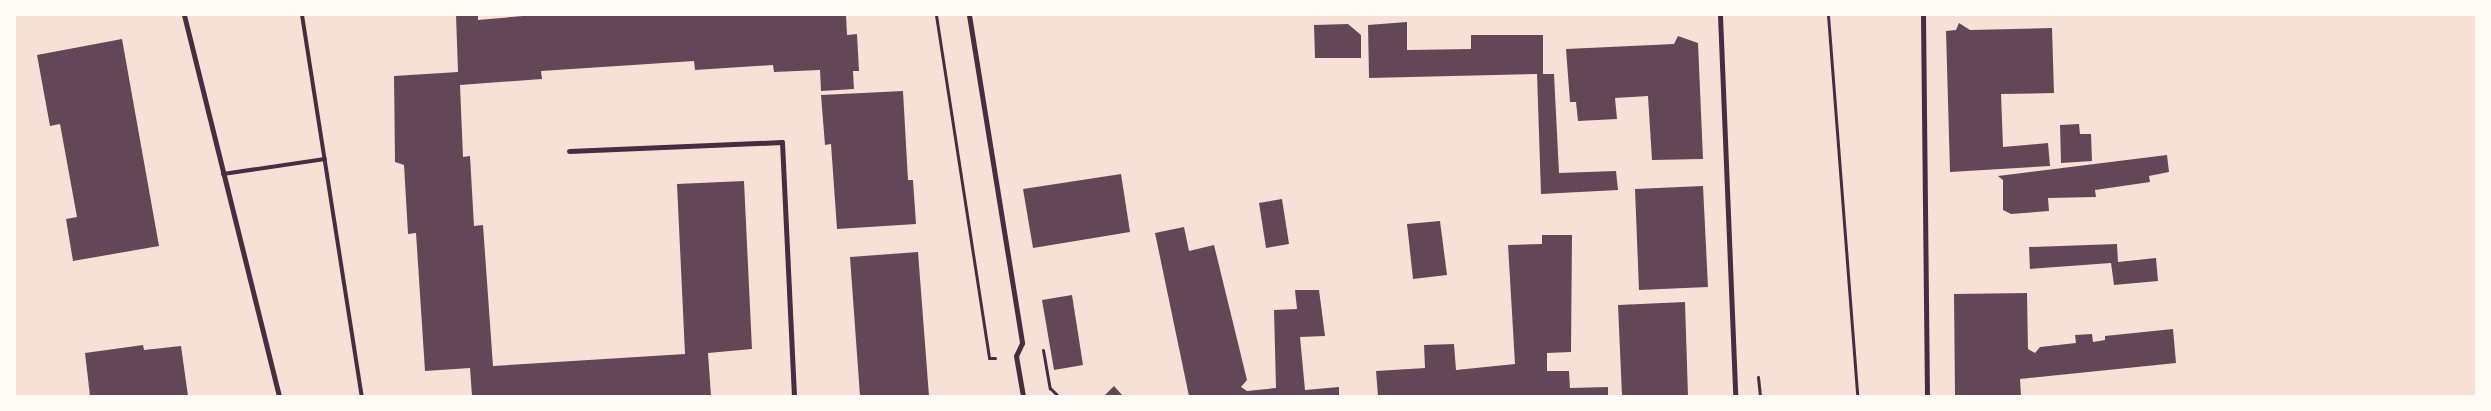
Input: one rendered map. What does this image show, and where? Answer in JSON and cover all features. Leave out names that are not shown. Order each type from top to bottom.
[{"type":"street","points":[[184,15],[222,174],[279,396]]},
{"type":"street","points":[[969,15],[1022,344],[1016,356],[1022,396]]},
{"type":"street","points":[[1720,15],[1735,396]]},
{"type":"street","points":[[1923,15],[1927,396]]},
{"type":"street","points":[[569,151],[782,142],[794,396]]},
{"type":"lane","points":[[302,15],[362,396]]},
{"type":"lane","points":[[222,174],[324,158]]},
{"type":"path","points":[[936,15],[989,358],[1043,351],[1050,388],[1058,396]]},
{"type":"path","points":[[1828,15],[1857,396]]},
{"type":"building","points":[[456,15],[478,15],[478,20],[535,15],[846,15],[847,35],[857,34],[859,71],[853,71],[854,89],[821,91],[820,70],[774,72],[773,65],[695,70],[694,61],[541,71],[542,79],[460,85],[463,157],[470,156],[474,226],[483,225],[493,366],[685,354],[677,184],[744,181],[752,349],[708,353],[711,396],[472,396],[470,368],[425,371],[416,233],[408,234],[404,165],[395,162],[394,76],[458,72]]},
{"type":"building","points":[[1407,22],[1407,50],[1471,49],[1471,35],[1543,35],[1543,74],[1554,74],[1559,173],[1616,171],[1618,190],[1541,194],[1537,74],[1369,78],[1368,25]]},
{"type":"building","points":[[1959,23],[1970,30],[2052,28],[2054,93],[2001,94],[2003,147],[2048,143],[2050,166],[1950,172],[1946,31],[1956,30]]},
{"type":"building","points":[[1348,24],[1361,35],[1361,58],[1315,58],[1314,25]]},
{"type":"building","points":[[1678,36],[1698,43],[1703,159],[1652,160],[1648,96],[1615,98],[1617,119],[1578,121],[1576,102],[1570,102],[1566,49],[1674,44]]},
{"type":"building","points":[[122,39],[159,246],[73,261],[66,219],[77,217],[60,124],[50,126],[37,55]]},
{"type":"building","points":[[903,91],[908,180],[913,180],[916,224],[837,229],[831,144],[825,145],[821,95]]},
{"type":"building","points":[[2079,124],[2080,134],[2091,134],[2092,161],[2061,163],[2060,125]]},
{"type":"building","points":[[2167,155],[2169,172],[2149,176],[2150,182],[2095,190],[2096,197],[2048,198],[2049,211],[2011,214],[2003,210],[2003,180],[1998,176]]},
{"type":"building","points":[[1121,174],[1130,232],[1033,248],[1023,189]]},
{"type":"building","points":[[1703,186],[1708,287],[1639,290],[1635,189]]},
{"type":"building","points":[[1282,199],[1289,244],[1266,248],[1259,203]]},
{"type":"building","points":[[1440,221],[1447,275],[1413,279],[1407,224]]},
{"type":"building","points":[[1184,227],[1189,251],[1214,245],[1247,380],[1241,387],[1247,391],[1276,388],[1274,310],[1297,309],[1295,290],[1319,290],[1325,336],[1300,337],[1305,390],[1339,387],[1339,396],[1189,396],[1155,233]]},
{"type":"building","points":[[1542,235],[1572,235],[1571,352],[1547,353],[1547,371],[1569,371],[1570,388],[1608,387],[1608,396],[1378,396],[1376,371],[1425,368],[1424,345],[1454,344],[1456,370],[1515,364],[1508,245],[1542,244]]},
{"type":"building","points":[[2117,244],[2118,262],[2156,258],[2158,281],[2114,285],[2111,263],[2030,269],[2029,247]]},
{"type":"building","points":[[918,252],[929,396],[860,396],[850,257]]},
{"type":"building","points":[[2027,293],[2028,349],[2035,353],[2040,347],[2076,343],[2075,335],[2092,334],[2093,342],[2105,340],[2105,336],[2173,329],[2176,363],[2020,379],[2021,396],[1955,396],[1954,294]]},
{"type":"building","points":[[1072,295],[1083,365],[1054,370],[1042,300]]},
{"type":"building","points":[[1685,302],[1688,396],[1622,396],[1618,305]]},
{"type":"building","points":[[143,345],[144,350],[181,346],[188,396],[90,396],[85,353]]},
{"type":"building","points":[[1114,386],[1123,396],[1104,396]]}]
